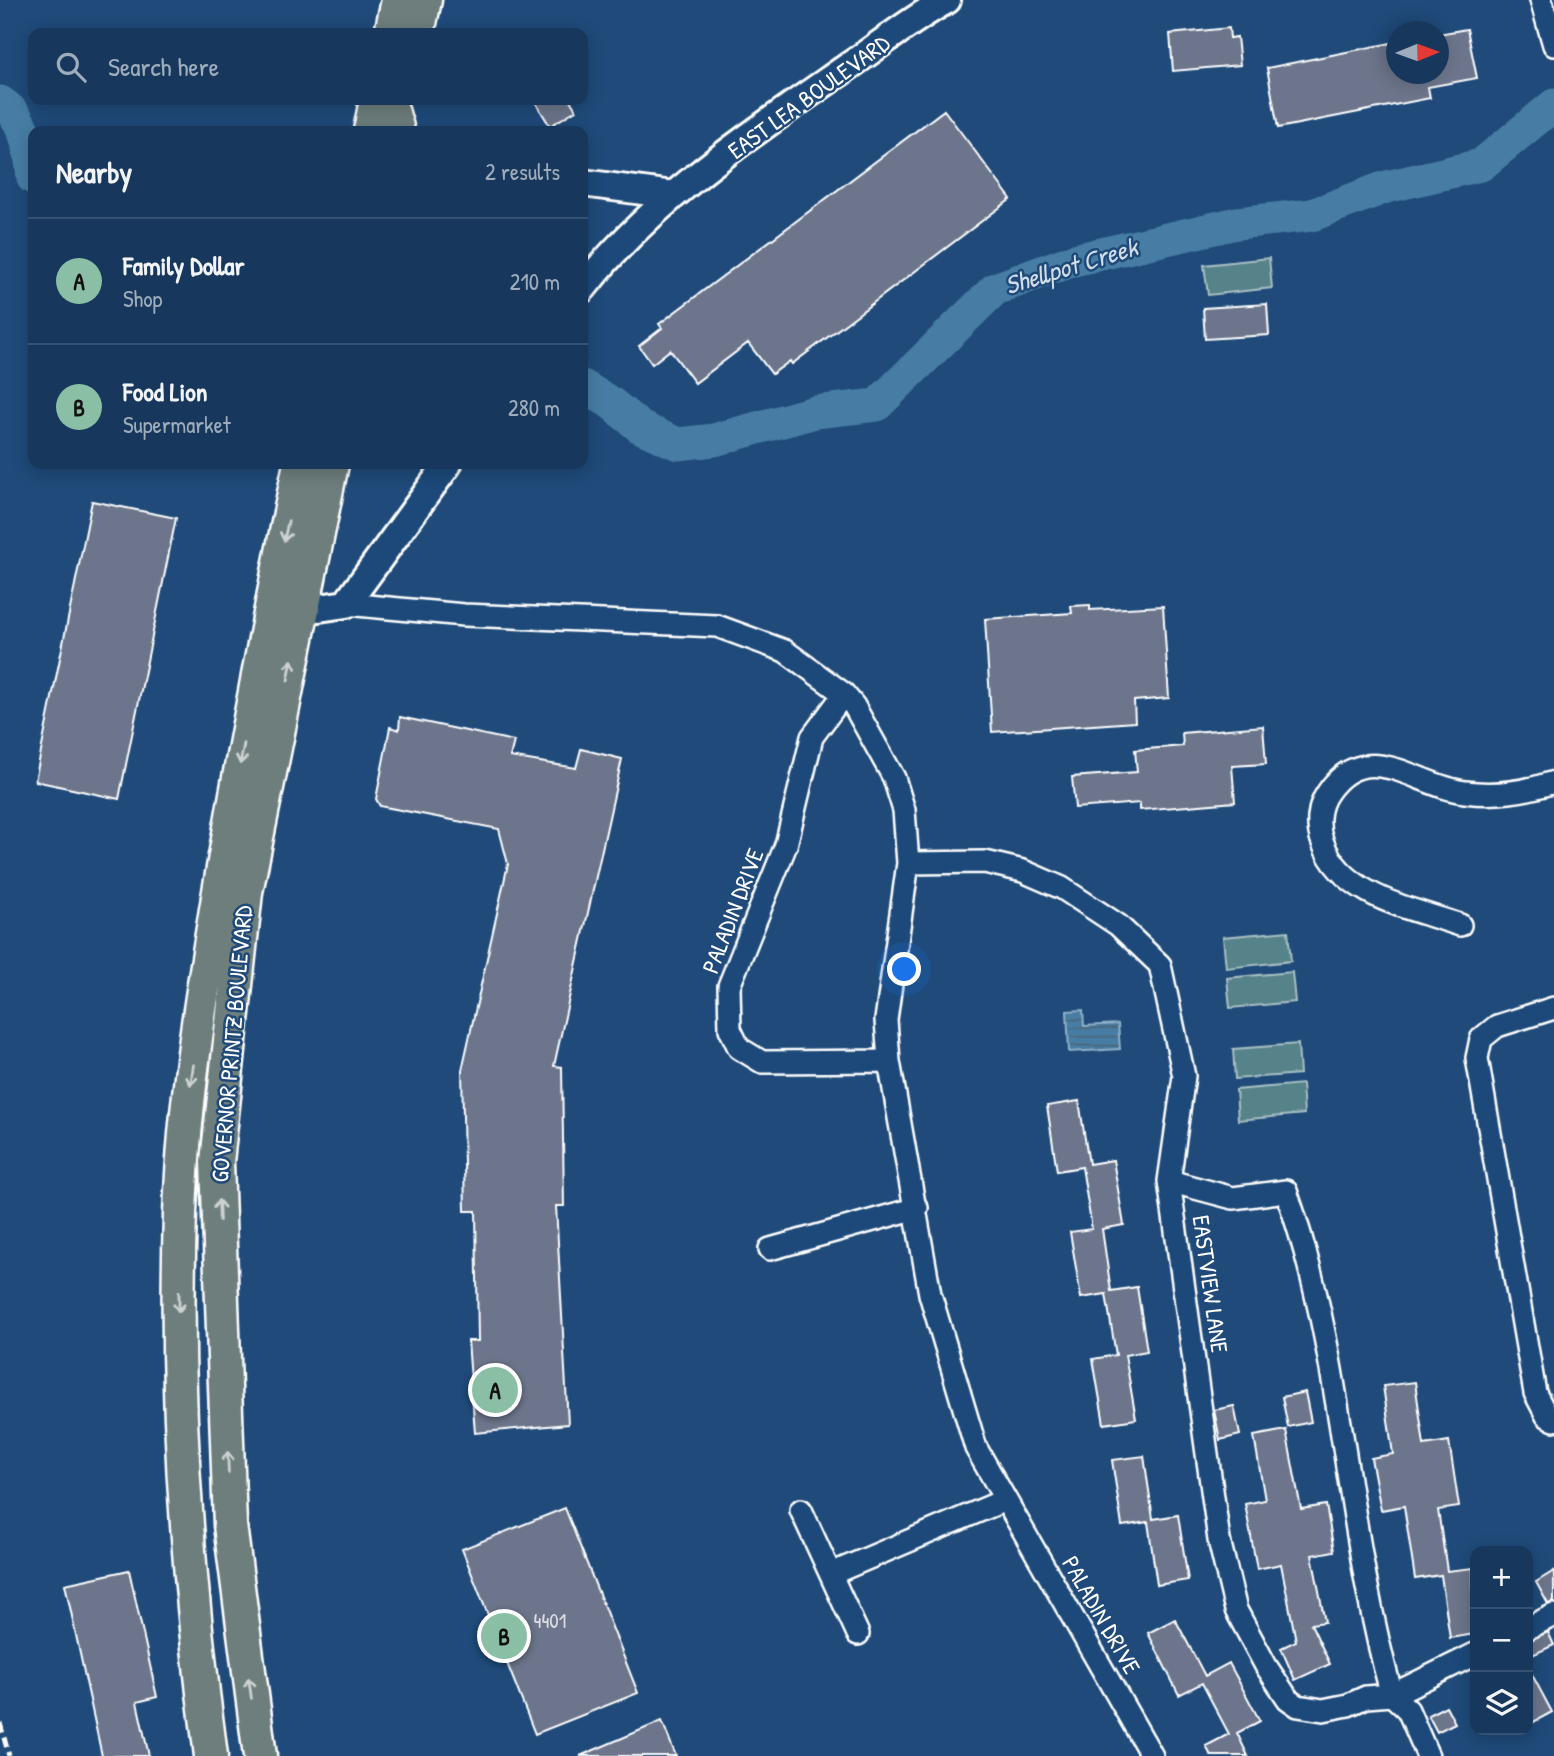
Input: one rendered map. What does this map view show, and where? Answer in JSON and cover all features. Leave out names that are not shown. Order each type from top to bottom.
[{"type":"main road","points":[[392,28],[398,0]]},
{"type":"main road","points":[[419,28],[425,0]]},
{"type":"main road","points":[[371,126],[375,105]]},
{"type":"main road","points":[[391,105],[397,126]]},
{"type":"main road","points":[[400,126],[404,105]]},
{"type":"main road","name":"GOVERNOR PRINTZ BOULEVARD","points":[[211,1756],[195,1637],[183,1460],[180,1212],[190,1089],[237,777],[299,469]]},
{"type":"main road","name":"GOVERNOR PRINTZ BOULEVARD","points":[[260,1756],[230,1525],[217,1162],[246,892],[331,469]]},
{"type":"main road","points":[[227,844],[237,861],[223,957],[215,1054],[227,1070]]},
{"type":"street","name":"EAST LEA BOULEVARD","points":[[588,282],[606,259],[673,195],[818,88],[947,0]]},
{"type":"street","points":[[1541,0],[1554,45]]},
{"type":"street","points":[[588,184],[673,195]]},
{"type":"street","points":[[303,604],[319,607],[346,604],[444,469]]},
{"type":"street","name":"PALADIN DRIVE","points":[[346,604],[464,615],[717,625],[785,651],[844,694],[894,778],[904,810],[908,863],[886,1020],[889,1061],[930,1294],[976,1448],[1153,1756]]},
{"type":"street","name":"PALADIN DRIVE","points":[[844,694],[812,737],[786,845],[729,985],[730,1030],[739,1048],[762,1062],[889,1061]]},
{"type":"street","points":[[1460,925],[1382,898],[1342,874],[1329,859],[1321,840],[1320,810],[1327,793],[1351,772],[1377,765],[1390,766],[1460,792],[1484,794],[1527,791],[1554,782]]},
{"type":"street","name":"EASTVIEW LANE","points":[[908,863],[985,862],[1013,867],[1062,888],[1118,925],[1152,954],[1160,965],[1167,986],[1184,1076],[1169,1181],[1219,1540],[1236,1610],[1266,1666],[1288,1699],[1298,1706],[1323,1710],[1348,1705],[1366,1697],[1392,1695],[1470,1656]]},
{"type":"street","points":[[1554,1008],[1497,1026],[1481,1039],[1477,1058],[1535,1393],[1547,1416],[1554,1420]]},
{"type":"street","points":[[1169,1181],[1233,1198],[1286,1191],[1299,1228],[1324,1336],[1377,1642],[1392,1695],[1408,1710],[1428,1756]]},
{"type":"street","points":[[770,1249],[916,1208]]},
{"type":"street","points":[[831,1574],[1004,1500]]},
{"type":"street","points":[[801,1510],[858,1634]]},
{"type":"street","points":[[1533,1626],[1554,1615]]},
{"type":"green space","points":[[1269,258],[1272,288],[1208,295],[1204,265]]},
{"type":"green space","points":[[1288,931],[1291,961],[1226,968],[1223,937]]},
{"type":"green space","points":[[1292,972],[1295,1002],[1230,1008],[1227,978]]},
{"type":"green space","points":[[1298,1044],[1300,1074],[1235,1079],[1233,1049]]},
{"type":"green space","points":[[1302,1084],[1304,1114],[1238,1120],[1236,1090]]},
{"type":"water","points":[[1083,1010],[1084,1026],[1118,1024],[1120,1049],[1069,1052],[1067,1011]]},
{"type":"building","points":[[1229,28],[1230,38],[1237,37],[1240,65],[1173,71],[1170,34]]},
{"type":"building","points":[[1467,29],[1477,78],[1449,83],[1449,32]]},
{"type":"building","points":[[1386,44],[1386,84],[1444,84],[1428,87],[1430,98],[1278,128],[1267,68]]},
{"type":"building","points":[[537,105],[573,105],[576,110],[550,126]]},
{"type":"building","points":[[944,110],[1011,199],[792,364],[790,361],[772,374],[748,343],[695,383],[670,350],[652,364],[639,346],[662,328],[659,324]]},
{"type":"building","points":[[1267,304],[1269,335],[1205,339],[1203,308]]},
{"type":"building","points":[[92,501],[176,518],[119,799],[35,781]]},
{"type":"building","points":[[1090,605],[1090,610],[1163,606],[1169,698],[1134,701],[1135,722],[992,732],[985,619],[1072,613],[1071,606]]},
{"type":"building","points":[[400,717],[514,741],[510,757],[576,768],[581,749],[622,759],[554,1066],[562,1067],[564,1206],[556,1206],[568,1424],[475,1433],[468,1341],[478,1341],[476,1211],[465,1211],[462,1070],[508,864],[499,829],[380,806],[376,799],[390,727],[399,730]]},
{"type":"building","points":[[1263,726],[1266,764],[1232,766],[1235,802],[1140,810],[1140,803],[1075,808],[1072,777],[1137,772],[1135,750],[1183,746],[1182,733]]},
{"type":"building","points":[[1079,1101],[1089,1164],[1113,1160],[1124,1225],[1102,1229],[1111,1291],[1137,1287],[1147,1351],[1125,1355],[1136,1419],[1104,1424],[1093,1359],[1116,1355],[1106,1294],[1081,1298],[1070,1232],[1092,1229],[1082,1167],[1057,1171],[1047,1106]]},
{"type":"building","points":[[1415,1382],[1424,1445],[1449,1441],[1459,1507],[1438,1510],[1447,1571],[1470,1568],[1470,1635],[1450,1638],[1441,1575],[1415,1579],[1404,1506],[1381,1510],[1371,1458],[1393,1454],[1383,1386]]},
{"type":"building","points":[[1305,1392],[1311,1422],[1288,1427],[1282,1397]]},
{"type":"building","points":[[1234,1406],[1240,1435],[1220,1440],[1214,1410]]},
{"type":"building","points":[[1286,1430],[1301,1509],[1326,1505],[1334,1551],[1312,1555],[1325,1622],[1311,1624],[1330,1664],[1295,1680],[1281,1648],[1296,1641],[1281,1564],[1257,1569],[1245,1504],[1265,1500],[1254,1436]]},
{"type":"building","points":[[1144,1456],[1153,1519],[1178,1515],[1188,1580],[1157,1585],[1148,1522],[1122,1526],[1112,1460]]},
{"type":"building","points":[[565,1508],[638,1693],[535,1734],[462,1549]]},
{"type":"building","points":[[129,1570],[157,1697],[137,1702],[149,1756],[102,1756],[65,1584]]},
{"type":"building","points":[[1554,1571],[1554,1602],[1548,1604],[1536,1582]]},
{"type":"building","points":[[1175,1619],[1205,1676],[1229,1663],[1260,1721],[1237,1733],[1248,1756],[1211,1756],[1206,1746],[1229,1734],[1202,1683],[1179,1695],[1148,1633]]},
{"type":"building","points":[[1548,1632],[1554,1645],[1533,1655],[1533,1639]]},
{"type":"building","points":[[1533,1676],[1552,1712],[1533,1722]]},
{"type":"building","points":[[1446,1706],[1455,1723],[1437,1732],[1428,1715]]},
{"type":"building","points":[[662,1721],[676,1756],[580,1756]]},
{"type":"waterway","name":"Shellpot Creek","points":[[0,102],[9,108],[21,125],[28,146]]},
{"type":"waterway","name":"Shellpot Creek","points":[[588,389],[611,403],[640,427],[678,444],[714,440],[815,412],[877,405],[995,289],[1074,260],[1237,223],[1312,215],[1386,187],[1481,165],[1554,105]]},
{"type":"railway","points":[[0,1723],[9,1756]]},
{"type":"place","name":"Family Dollar","points":[[495,1390]]},
{"type":"place","name":"Food Lion","points":[[504,1636]]}]
